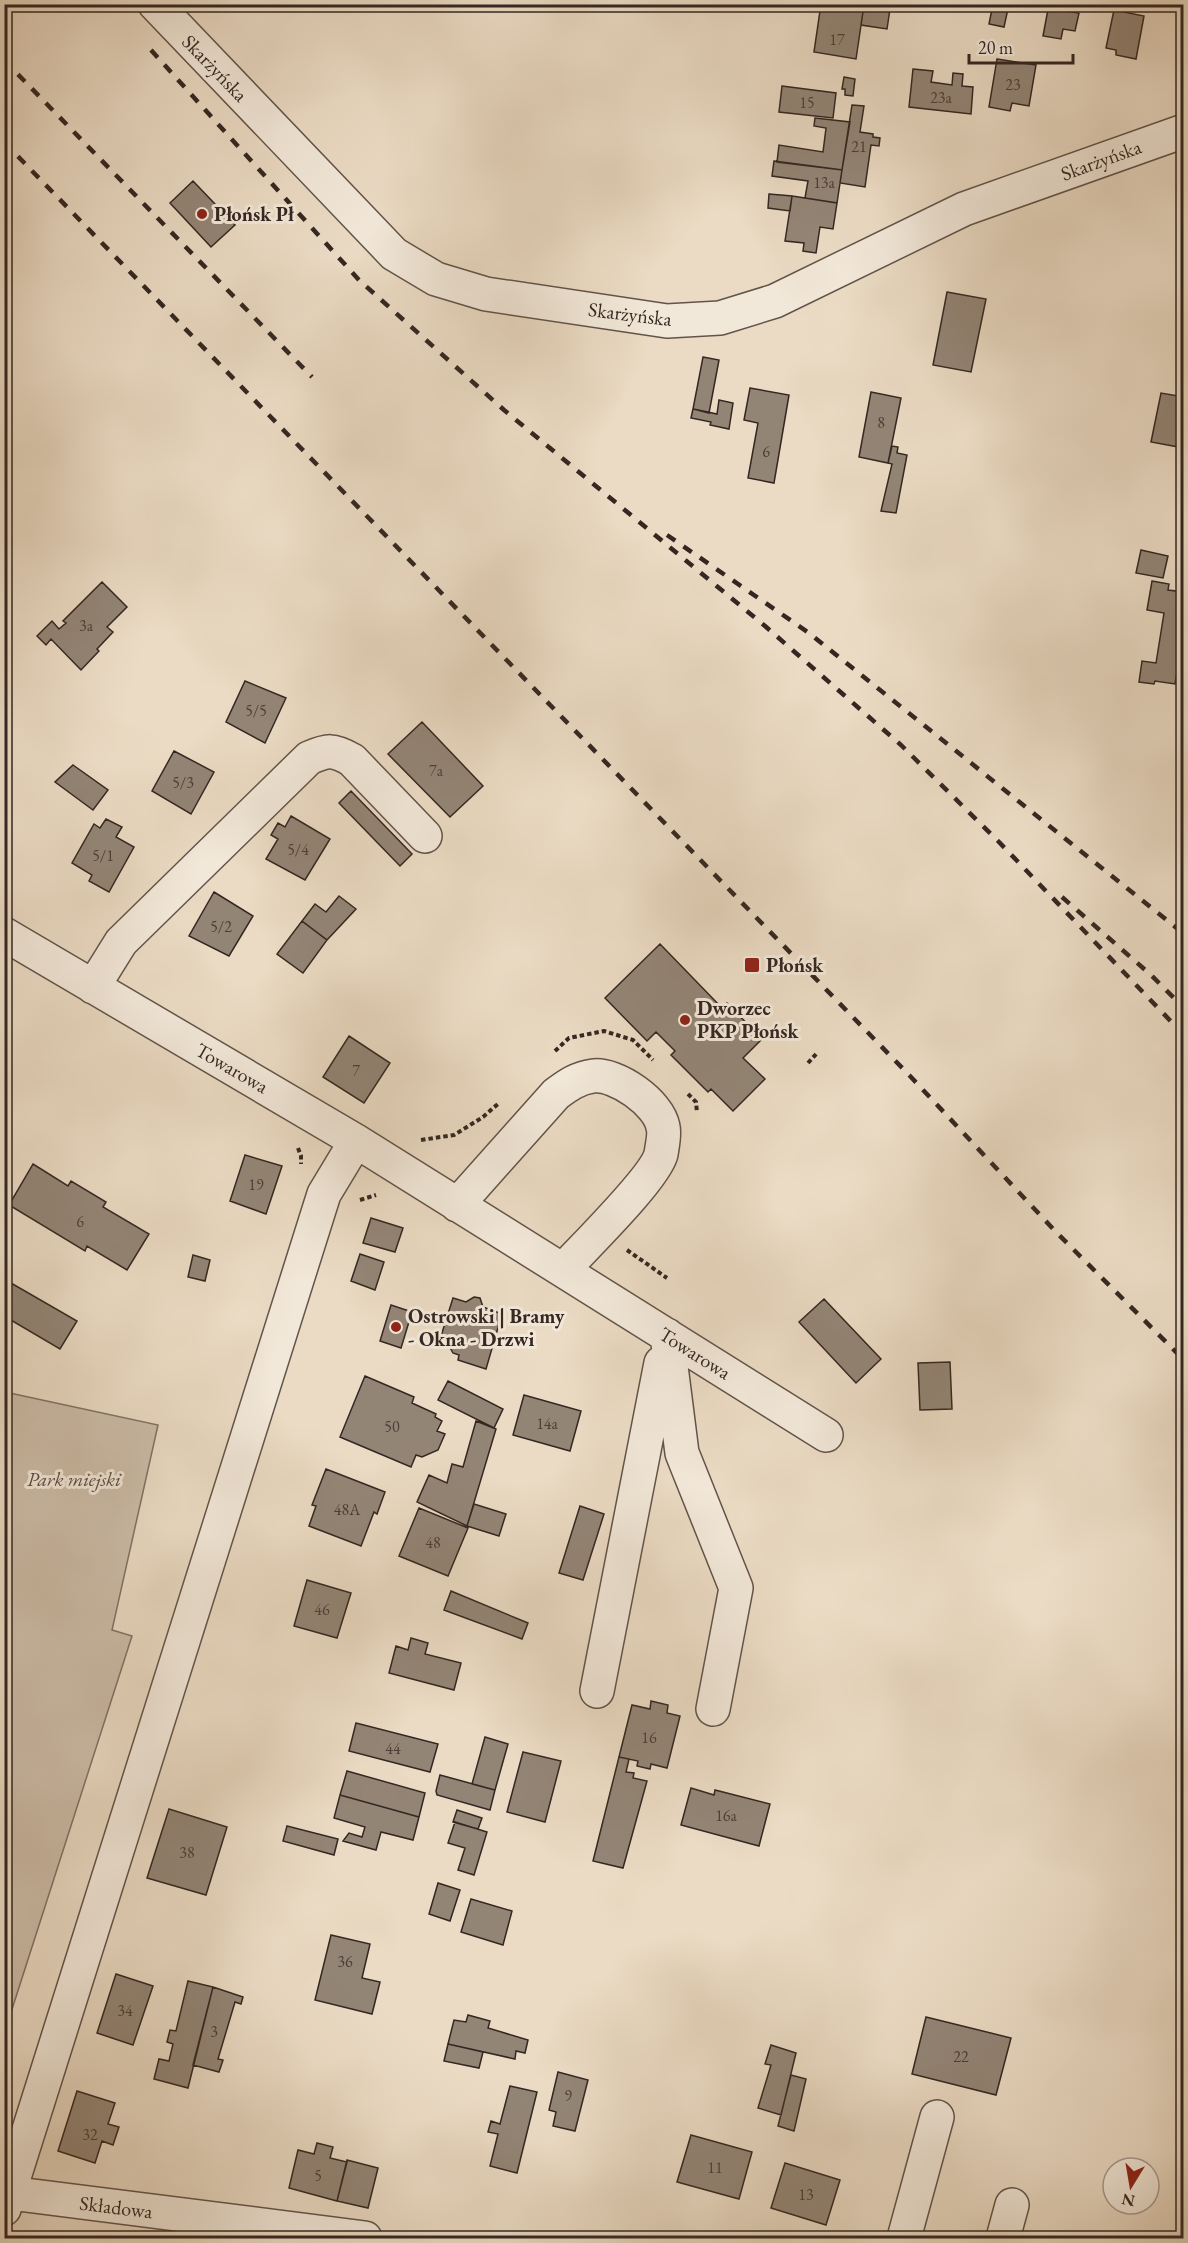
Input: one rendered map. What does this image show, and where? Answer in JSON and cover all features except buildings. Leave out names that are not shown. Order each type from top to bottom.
[{"type":"street","name":"Skarżyńska","points":[[155,4],[394,254],[436,279],[486,294],[667,321],[720,318],[775,301],[964,209],[1184,131]]},
{"type":"street","points":[[93,987],[121,942],[309,758],[327,750],[340,753],[352,760],[425,836]]},
{"type":"street","name":"Towarowa","points":[[4,934],[356,1141],[826,1436]]},
{"type":"street","points":[[458,1205],[556,1094],[574,1080],[595,1075],[618,1081],[638,1093],[654,1109],[663,1127],[661,1156],[648,1177],[563,1270]]},
{"type":"street","points":[[7,2201],[324,1194],[356,1141]]},
{"type":"street","points":[[597,1691],[667,1335]]},
{"type":"street","points":[[667,1335],[682,1453],[736,1588],[713,1709]]},
{"type":"street","points":[[904,2238],[937,2117]]},
{"type":"street","name":"Składowa","points":[[7,2201],[281,2234],[365,2238]]},
{"type":"street","points":[[1003,2238],[1012,2205]]},
{"type":"path","points":[[552,1054],[569,1038],[604,1031],[633,1040],[656,1063]]},
{"type":"path","points":[[808,1063],[818,1052]]},
{"type":"path","points":[[680,1086],[696,1102],[697,1113]]},
{"type":"path","points":[[411,1135],[421,1140],[454,1135],[483,1117],[501,1101]]},
{"type":"path","points":[[297,1146],[301,1156],[300,1166]]},
{"type":"path","points":[[353,1202],[374,1195],[384,1196]]},
{"type":"path","points":[[624,1240],[628,1251],[667,1278]]},
{"type":"green space","name":"Park miejski","points":[[5,1392],[158,1425],[112,1630],[132,1636],[5,2031]]},
{"type":"railway","points":[[151,50],[359,280],[504,410],[765,626],[901,745],[998,841],[1184,1035]]},
{"type":"railway","points":[[4,60],[312,377]]},
{"type":"railway","points":[[4,142],[910,1076],[1056,1232],[1184,1360]]},
{"type":"railway","points":[[667,535],[809,633],[1184,934]]},
{"type":"railway","points":[[1062,897],[1151,975],[1184,1008]]},
{"type":"place","name":"Płońsk Pł","points":[[202,214]]},
{"type":"place","name":"Płońsk","points":[[752,965]]},
{"type":"place","name":"Dworzec PKP Płońsk","points":[[685,1020]]},
{"type":"place","name":"Ostrowski | Bramy - Okna - Drzwi","points":[[396,1327]]}]
